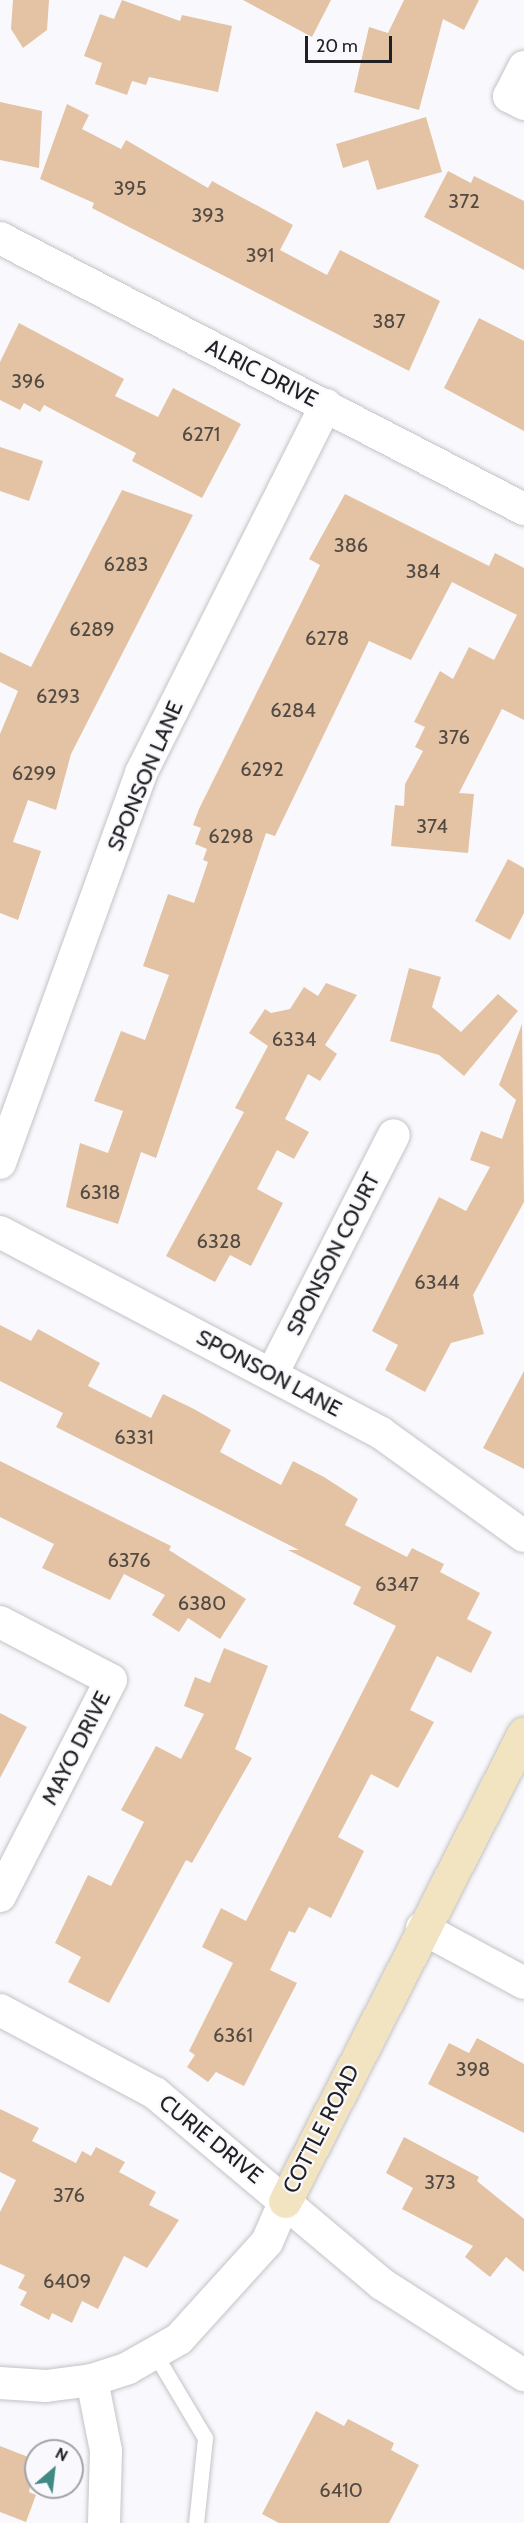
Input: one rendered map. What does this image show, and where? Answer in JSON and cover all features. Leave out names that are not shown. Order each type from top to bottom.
[{"type":"street","points":[[524,67],[509,96],[524,104]]},
{"type":"street","name":"ALRIC DRIVE","points":[[0,238],[524,509]]},
{"type":"street","name":"SPONSON LANE","points":[[0,1163],[141,773],[326,405]]},
{"type":"street","name":"SPONSON COURT","points":[[272,1374],[394,1135]]},
{"type":"street","name":"SPONSON LANE","points":[[0,1232],[272,1374],[389,1438],[524,1536]]},
{"type":"street","name":"MAYO DRIVE","points":[[0,1622],[111,1680],[0,1896]]},
{"type":"street","name":"COTTLE ROAD","points":[[0,2383],[46,2386],[92,2380],[155,2354],[179,2339],[236,2282],[267,2242],[285,2200],[524,1733]]},
{"type":"street","points":[[423,1928],[524,1983]]},
{"type":"street","name":"CURIE DRIVE","points":[[0,2010],[155,2093],[285,2200],[382,2284],[524,2375]]},
{"type":"street","points":[[92,2380],[106,2451],[104,2523]]},
{"type":"lane","points":[[155,2354],[205,2438],[196,2523]]},
{"type":"building","points":[[13,0],[49,0],[47,30],[23,48],[11,29]]},
{"type":"building","points":[[122,0],[180,21],[182,15],[232,26],[218,92],[149,77],[146,85],[132,81],[127,95],[95,84],[102,63],[84,56],[100,14],[114,19]]},
{"type":"building","points":[[243,0],[331,0],[312,37]]},
{"type":"building","points":[[404,0],[479,0],[464,30],[443,19],[419,110],[354,92],[369,27],[388,33]]},
{"type":"building","points":[[0,102],[42,111],[39,168],[0,160]]},
{"type":"building","points":[[67,104],[89,115],[82,129],[121,149],[126,140],[208,188],[212,181],[293,225],[280,250],[327,275],[340,250],[440,301],[409,371],[92,208],[94,203],[40,179]]},
{"type":"building","points":[[426,117],[442,172],[377,190],[368,160],[343,168],[336,144]]},
{"type":"building","points":[[448,171],[471,183],[474,176],[524,201],[524,270],[424,217]]},
{"type":"building","points":[[479,318],[524,341],[524,431],[444,388]]},
{"type":"building","points":[[19,323],[124,379],[115,396],[158,417],[173,388],[241,424],[202,498],[132,461],[136,453],[44,405],[40,412],[24,403],[20,410],[0,400],[0,362]]},
{"type":"building","points":[[0,447],[43,461],[29,501],[0,491]]},
{"type":"building","points":[[122,490],[193,515],[71,754],[56,810],[28,800],[13,842],[41,851],[18,920],[0,913],[0,734],[18,691],[0,682],[0,652],[31,667]]},
{"type":"building","points":[[345,494],[489,566],[495,553],[524,568],[524,720],[502,709],[459,793],[474,794],[468,853],[391,846],[395,805],[404,806],[405,784],[423,751],[415,747],[425,727],[414,722],[440,671],[453,679],[469,647],[494,660],[517,615],[452,582],[411,660],[369,641],[275,836],[266,833],[156,1158],[141,1152],[118,1224],[66,1207],[80,1143],[108,1153],[123,1111],[94,1101],[121,1031],[145,1040],[169,975],[143,966],[168,894],[194,903],[208,862],[203,860],[207,849],[195,844],[201,828],[193,825],[199,809],[320,565],[309,559]]},
{"type":"building","points":[[508,859],[524,868],[524,913],[510,940],[475,921]]},
{"type":"building","points":[[409,968],[441,977],[432,1007],[461,1032],[498,994],[518,1011],[464,1076],[439,1055],[390,1041]]},
{"type":"building","points":[[326,983],[357,995],[325,1045],[337,1054],[320,1081],[308,1074],[285,1119],[309,1132],[294,1159],[277,1150],[257,1189],[283,1203],[251,1266],[230,1255],[215,1282],[166,1256],[244,1112],[235,1108],[268,1046],[249,1033],[265,1009],[271,1013],[290,1009],[304,987],[318,996]]},
{"type":"building","points":[[522,1024],[524,1202],[473,1295],[484,1334],[451,1343],[425,1392],[385,1370],[398,1345],[372,1331],[439,1197],[466,1211],[490,1167],[470,1160],[481,1131],[502,1139],[516,1100],[499,1085]]},
{"type":"building","points":[[0,1325],[31,1341],[38,1329],[100,1363],[88,1386],[151,1418],[163,1394],[231,1430],[220,1452],[281,1485],[293,1461],[324,1477],[358,1499],[345,1525],[407,1557],[412,1548],[444,1564],[440,1572],[480,1593],[467,1619],[492,1632],[471,1673],[437,1656],[410,1710],[434,1722],[398,1788],[371,1774],[338,1837],[364,1851],[331,1918],[309,1907],[295,1933],[289,1931],[270,1970],[297,1983],[244,2086],[216,2072],[208,2082],[187,2067],[195,2055],[189,2051],[233,1963],[202,1947],[221,1908],[246,1921],[396,1626],[353,1604],[361,1587],[288,1550],[299,1550],[56,1427],[63,1413],[0,1381]]},
{"type":"building","points":[[524,1371],[524,1469],[483,1448]]},
{"type":"building","points":[[0,1461],[171,1546],[169,1550],[246,1599],[220,1639],[188,1618],[179,1632],[152,1615],[165,1595],[124,1574],[110,1600],[42,1568],[54,1544],[0,1517]]},
{"type":"building","points":[[224,1648],[268,1666],[235,1749],[252,1758],[192,1863],[186,1860],[109,2003],[68,1982],[81,1957],[55,1943],[88,1875],[111,1886],[144,1822],[121,1810],[156,1746],[181,1759],[204,1714],[184,1706],[195,1677],[210,1683]]},
{"type":"building","points":[[0,1713],[27,1727],[0,1778]]},
{"type":"building","points":[[477,2038],[524,2064],[524,2133],[428,2084],[449,2043],[469,2053]]},
{"type":"building","points":[[0,2109],[39,2128],[32,2141],[76,2163],[82,2151],[91,2156],[96,2147],[125,2162],[119,2172],[156,2192],[149,2205],[179,2220],[147,2268],[124,2256],[98,2309],[82,2301],[72,2323],[52,2313],[49,2320],[20,2305],[27,2292],[18,2288],[25,2275],[0,2264],[0,2212],[16,2180],[0,2172]]},
{"type":"building","points":[[404,2137],[479,2177],[477,2181],[524,2219],[524,2272],[506,2257],[490,2277],[465,2257],[473,2246],[402,2209],[413,2188],[386,2173]]},
{"type":"building","points":[[316,2411],[344,2426],[348,2419],[394,2443],[391,2450],[419,2465],[389,2523],[279,2523],[262,2514]]},
{"type":"building","points":[[0,2446],[24,2455],[24,2499],[35,2499],[26,2522],[0,2512]]}]
